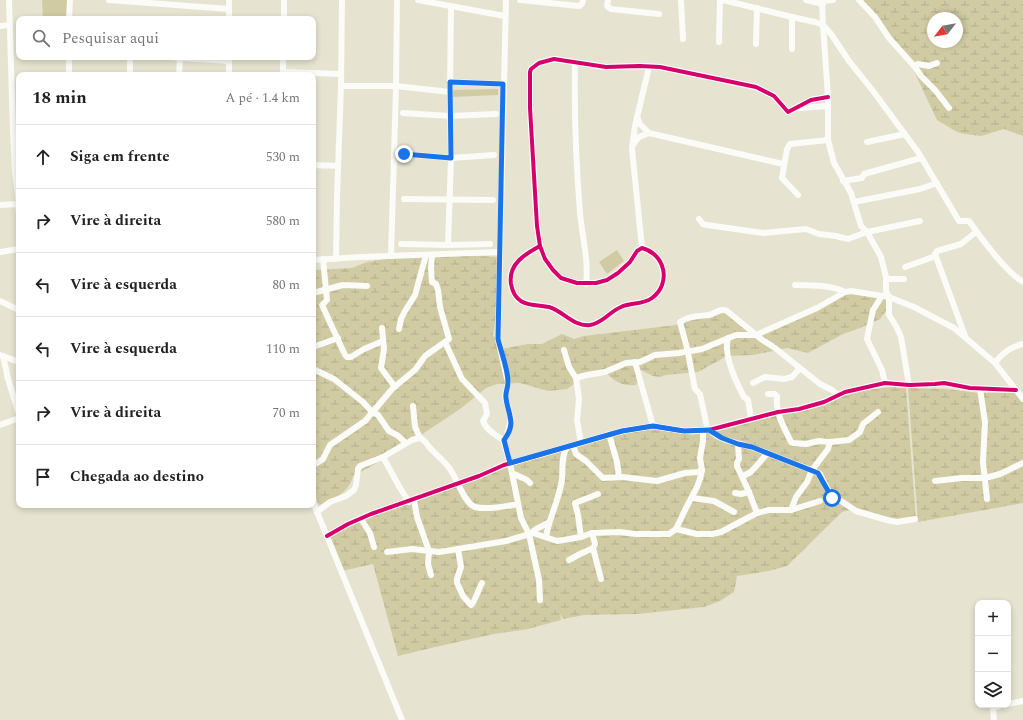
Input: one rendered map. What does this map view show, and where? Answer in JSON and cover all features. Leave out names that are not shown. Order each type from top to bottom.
[{"type":"street","points":[[9,0],[9,25],[16,131]]},
{"type":"street","points":[[70,0],[70,16]]},
{"type":"street","points":[[109,0],[176,2],[229,9]]},
{"type":"street","points":[[229,0],[229,16]]},
{"type":"street","points":[[284,0],[284,16]]},
{"type":"street","points":[[336,259],[342,0]]},
{"type":"street","points":[[392,256],[397,0]]},
{"type":"street","points":[[418,0],[505,16]]},
{"type":"street","points":[[504,440],[507,436],[511,418],[505,397],[508,383],[507,375],[498,339],[506,0]]},
{"type":"street","points":[[520,0],[532,0],[579,6],[582,4],[583,0]]},
{"type":"street","points":[[608,0],[607,6],[610,9],[659,14]]},
{"type":"street","points":[[681,0],[683,39]]},
{"type":"street","points":[[719,42],[721,0],[823,25],[832,34],[848,61],[873,91],[905,134],[959,221],[969,221],[976,232],[1004,265],[1023,282]]},
{"type":"street","points":[[806,0],[822,2],[833,0]]},
{"type":"street","points":[[859,0],[865,5],[921,76],[950,108]]},
{"type":"street","points":[[822,2],[828,97],[828,140],[834,163],[851,193],[861,226],[867,232],[881,257],[886,279],[886,291],[889,297],[889,315],[901,337],[909,385]]},
{"type":"street","points":[[448,245],[451,158],[451,7]]},
{"type":"street","points":[[756,44],[757,8]]},
{"type":"street","points":[[792,17],[792,49]]},
{"type":"street","points":[[0,26],[9,25]]},
{"type":"street","points":[[642,248],[637,251],[630,262],[618,273],[607,280],[596,283],[577,283],[561,278],[553,270],[545,258],[540,246],[537,226],[530,108],[530,72],[535,65],[545,60],[560,59],[575,63],[606,67],[660,67],[756,87],[774,96],[786,111],[790,112],[811,100],[828,97]]},
{"type":"street","points":[[68,60],[69,72]]},
{"type":"street","points":[[130,60],[130,72]]},
{"type":"street","points":[[179,72],[180,60]]},
{"type":"street","points":[[229,60],[229,72]]},
{"type":"street","points":[[283,60],[283,72]]},
{"type":"street","points":[[575,63],[574,97],[577,164],[586,264],[586,284]]},
{"type":"street","points":[[914,66],[918,64],[929,66],[937,63]]},
{"type":"street","points":[[642,248],[632,160],[637,116],[649,67]]},
{"type":"street","points":[[316,74],[340,74]]},
{"type":"street","points":[[450,82],[503,84]]},
{"type":"street","points":[[341,86],[396,86],[450,92]]},
{"type":"street","points":[[797,109],[828,106]]},
{"type":"street","points":[[403,113],[450,116],[496,114]]},
{"type":"street","points":[[637,116],[640,124],[649,133],[783,164]]},
{"type":"street","points":[[633,144],[639,137],[649,133]]},
{"type":"street","points":[[867,142],[905,134]]},
{"type":"street","points":[[798,195],[782,178],[786,148],[790,144],[828,140]]},
{"type":"street","points":[[404,154],[451,158],[494,155]]},
{"type":"street","points":[[843,180],[862,178],[864,174],[921,158]]},
{"type":"street","points":[[316,165],[338,166]]},
{"type":"street","points":[[854,202],[893,193],[920,189],[936,183]]},
{"type":"street","points":[[404,199],[494,200]]},
{"type":"street","points":[[0,204],[16,204]]},
{"type":"street","points":[[699,219],[703,224],[707,225],[763,233],[806,229],[819,234],[848,239],[867,232],[920,221]]},
{"type":"street","points":[[965,338],[935,254],[961,244],[976,232]]},
{"type":"street","points":[[401,244],[490,244]]},
{"type":"street","points":[[540,246],[527,253],[514,267],[511,284],[514,293],[527,305],[559,311],[581,324],[589,325],[601,321],[622,306],[644,303],[653,297],[660,289],[664,279],[664,269],[653,252],[642,248]]},
{"type":"street","points":[[0,252],[16,249]]},
{"type":"street","points":[[316,260],[500,252]]},
{"type":"street","points":[[399,329],[405,311],[415,296],[429,255]]},
{"type":"street","points":[[316,463],[321,461],[330,445],[358,427],[395,387],[415,370],[425,356],[450,339],[440,307],[438,290],[436,284],[432,282],[429,255]]},
{"type":"street","points":[[905,267],[936,256]]},
{"type":"street","points":[[323,259],[327,300],[322,305],[338,338],[342,351],[349,358],[364,349],[383,341]]},
{"type":"street","points":[[886,279],[904,279]]},
{"type":"street","points":[[316,291],[343,285],[367,286]]},
{"type":"street","points":[[795,285],[816,285],[836,288],[844,292]]},
{"type":"street","points":[[576,378],[605,372],[626,363],[640,362],[655,355],[688,352],[702,349],[736,335],[756,335],[817,308],[844,292],[851,291],[889,297],[914,307],[954,328],[995,363],[1023,399]]},
{"type":"street","points":[[882,296],[872,310],[867,338],[882,370],[885,383]]},
{"type":"street","points":[[0,301],[16,309]]},
{"type":"street","points":[[530,534],[557,541],[581,537],[592,533],[619,532],[669,534],[676,529],[697,487],[702,470],[700,458],[706,430],[700,394],[695,389],[688,352],[680,322],[691,317],[726,310],[820,384],[838,395]]},
{"type":"street","points":[[382,328],[384,349],[381,368],[395,387]]},
{"type":"street","points":[[316,346],[338,338]]},
{"type":"street","points":[[728,338],[726,344],[731,369],[742,393],[748,400],[751,418]]},
{"type":"street","points":[[445,342],[462,378],[485,403],[487,414],[483,421],[484,425],[504,440],[521,518],[530,534],[539,580],[540,600]]},
{"type":"street","points":[[995,363],[1000,356],[1018,345],[1023,344]]},
{"type":"street","points":[[564,350],[569,367],[576,378],[579,399],[577,420],[581,443]]},
{"type":"street","points":[[2,356],[16,361]]},
{"type":"street","points":[[2,356],[16,404]]},
{"type":"street","points":[[635,362],[653,426]]},
{"type":"street","points":[[753,383],[766,377],[784,379],[792,377],[800,368]]},
{"type":"street","points":[[316,370],[334,379],[363,402],[372,412],[378,415],[389,431],[397,435],[406,443]]},
{"type":"street","points":[[327,536],[360,519],[458,484],[510,463],[622,431],[653,426],[684,431],[706,430],[751,418],[799,409],[824,402],[853,390],[885,383],[909,385],[944,383],[980,389],[1016,390]]},
{"type":"street","points":[[980,389],[985,422],[983,462],[987,499]]},
{"type":"street","points":[[768,394],[776,394],[777,396],[780,420],[792,443],[806,444],[819,441],[845,441],[854,437],[860,432],[863,424],[878,412]]},
{"type":"street","points":[[413,406],[415,427],[420,438],[423,439],[449,467],[467,499],[475,507],[501,507],[518,504]]},
{"type":"street","points":[[0,425],[16,419]]},
{"type":"street","points":[[706,430],[722,438],[738,444],[746,445],[820,474],[832,498],[856,511],[897,522],[915,519]]},
{"type":"street","points":[[609,434],[617,462],[619,477]]},
{"type":"street","points":[[317,512],[330,502],[346,496],[354,490],[360,466],[383,458],[406,443],[420,438]]},
{"type":"street","points":[[791,510],[812,470],[828,450],[830,442]]},
{"type":"street","points":[[738,444],[739,459],[737,466],[757,513]]},
{"type":"street","points":[[570,446],[576,454],[586,461],[603,478],[628,477],[657,481],[702,470]]},
{"type":"street","points":[[546,537],[548,523],[560,489],[564,453],[570,446]]},
{"type":"street","points":[[742,476],[751,472],[768,454]]},
{"type":"street","points":[[383,458],[400,488],[412,501],[429,551],[428,564],[431,575]]},
{"type":"street","points":[[935,481],[962,478],[985,478],[1000,474],[1023,463]]},
{"type":"street","points":[[512,473],[530,483]]},
{"type":"street","points":[[735,493],[741,494],[749,492]]},
{"type":"street","points":[[581,537],[575,503],[598,494]]},
{"type":"street","points":[[692,498],[714,501],[734,512]]},
{"type":"street","points":[[676,529],[697,534],[712,534],[721,532],[757,513],[769,510],[791,510],[820,501]]},
{"type":"street","points":[[315,508],[402,720]]},
{"type":"street","points":[[360,519],[370,533],[374,547]]},
{"type":"street","points":[[387,552],[412,549],[439,552],[506,541],[530,534],[548,523]]},
{"type":"street","points":[[592,533],[595,544],[594,548],[602,579]]},
{"type":"street","points":[[569,560],[594,548]]},
{"type":"street","points":[[458,549],[461,567],[456,579],[463,596],[471,605],[474,602],[476,593],[482,584]]},
{"type":"street","points":[[1011,703],[1023,701]]},
{"type":"street","points":[[992,708],[994,720]]},
{"type":"green space","points":[[42,0],[67,0],[67,16],[43,16]]},
{"type":"green space","points":[[863,0],[1023,0],[1023,136],[1004,129],[981,136],[965,134],[957,132],[937,120],[912,67]]},
{"type":"green space","points":[[498,89],[498,95],[452,97],[453,90]]},
{"type":"green space","points":[[617,250],[624,261],[607,274],[599,262]]},
{"type":"green space","points":[[465,255],[497,257],[499,296],[493,335],[502,349],[528,344],[542,344],[562,334],[574,339],[584,336],[676,325],[689,320],[726,311],[754,337],[850,292],[886,299],[887,309],[880,319],[843,334],[808,353],[787,348],[753,355],[727,356],[698,372],[666,375],[660,377],[653,376],[641,370],[636,385],[620,383],[607,374],[582,378],[567,389],[548,391],[520,383],[497,384],[486,388],[460,409],[397,451],[353,476],[345,491],[330,501],[319,505],[316,498],[316,270],[352,268],[367,262],[391,258]]},
{"type":"green space","points":[[891,387],[906,388],[916,521],[892,521],[859,511],[842,512],[787,566],[769,571],[737,576],[734,592],[720,601],[704,607],[637,614],[584,615],[563,619],[560,614],[561,620],[528,629],[494,634],[398,656],[373,564],[342,571],[329,536],[370,517],[515,463],[563,449],[561,479],[546,529],[546,542],[549,525],[562,487],[564,459],[568,448],[621,432],[652,428],[693,435],[766,416],[798,410],[823,403],[850,392]]},
{"type":"green space","points":[[908,388],[946,389],[979,393],[1015,393],[1023,401],[1023,503],[918,522]]},
{"type":"cycle path","points":[[540,246],[523,256],[515,265],[511,277],[513,291],[520,301],[549,307],[579,324],[595,324],[621,307],[648,300],[658,292],[662,285],[664,277],[661,263],[650,251],[642,248],[637,251],[630,262],[618,273],[607,280],[596,283],[577,283],[561,278],[545,259],[540,246],[537,226],[530,108],[530,72],[531,69],[539,63],[554,59],[606,67],[660,67],[756,87],[774,96],[788,112],[811,100],[828,97]]},
{"type":"cycle path","points":[[327,536],[348,524],[371,514],[479,476],[504,465],[622,431],[653,426],[684,431],[709,430],[778,412],[799,409],[824,402],[845,392],[885,383],[909,385],[944,383],[970,388],[1016,390]]},
{"type":"route","points":[[404,154],[451,158],[449,99],[450,82],[503,84],[498,339],[508,383],[505,397],[511,418],[507,436],[504,440],[510,463],[622,431],[653,426],[693,432],[709,430],[722,438],[752,447],[820,474],[832,498]]}]
